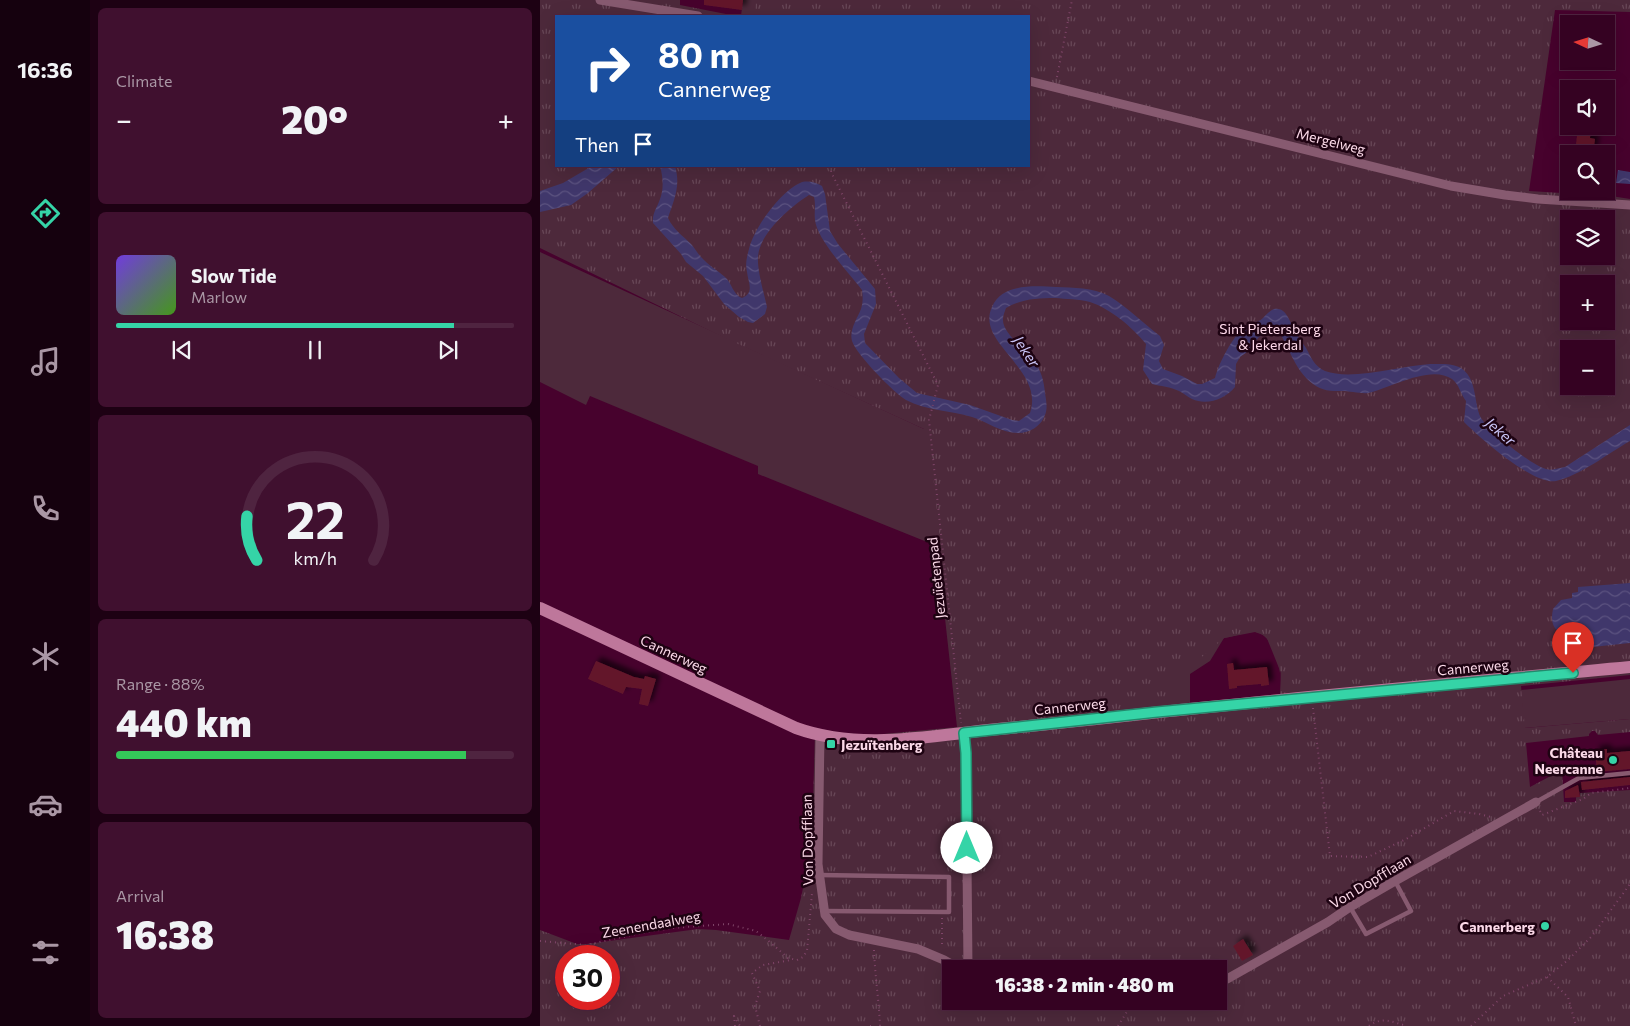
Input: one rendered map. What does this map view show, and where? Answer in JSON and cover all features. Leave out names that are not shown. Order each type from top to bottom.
[{"type":"main road","name":"Cannerweg","points":[[540,608],[778,721],[806,732],[864,740],[892,740],[1630,667]]},
{"type":"street","points":[[600,0],[692,15]]},
{"type":"street","name":"Mergelweg","points":[[1030,81],[1451,186],[1505,195],[1630,205]]},
{"type":"street","points":[[964,733],[966,753],[968,960]]},
{"type":"street","name":"Von Dopfflaan","points":[[820,735],[819,875],[825,915],[836,929],[849,935],[918,949],[944,960]]},
{"type":"street","name":"Von Dopfflaan","points":[[1227,980],[1395,881],[1536,802]]},
{"type":"lane","points":[[1536,802],[1579,778],[1630,772]]},
{"type":"lane","points":[[819,875],[949,877],[949,912],[824,911]]},
{"type":"lane","points":[[1350,907],[1366,934],[1411,911],[1395,881]]},
{"type":"path","points":[[1055,87],[1072,0]]},
{"type":"path","name":"Jezuïetenpad","points":[[832,167],[831,172],[938,385],[929,420],[960,715],[964,733]]},
{"type":"path","points":[[1312,697],[1330,856],[1368,857],[1406,839],[1454,811],[1485,815],[1491,817],[1498,824]]},
{"type":"path","points":[[1536,802],[1542,815],[1583,799],[1590,793],[1630,788]]},
{"type":"path","points":[[1471,1026],[1503,996],[1547,977],[1568,960],[1592,936],[1630,884]]},
{"type":"path","points":[[760,1026],[755,1006],[760,991],[752,973],[763,965],[799,959],[803,956],[807,950],[809,918]]},
{"type":"path","name":"Zeenendaalweg","points":[[540,941],[586,945],[672,928],[728,924],[756,932],[791,960]]},
{"type":"path","points":[[941,928],[941,942]]},
{"type":"path","points":[[874,940],[880,1026]]},
{"type":"path","points":[[1547,977],[1568,997],[1576,1026]]},
{"type":"path","points":[[1118,1026],[1128,1010]]},
{"type":"path","points":[[735,1026],[734,1016],[740,1026]]},
{"type":"path","points":[[1369,1026],[1376,1021],[1386,1020],[1407,1026]]},
{"type":"path","points":[[870,1026],[875,1026]]},
{"type":"green space","name":"Sint Pietersberg & Jekerdal","points":[[540,0],[680,0],[680,5],[731,15],[555,15],[555,167],[1030,167],[1030,15],[755,15],[756,0],[1630,0],[1630,12],[1555,10],[1529,191],[1560,193],[1560,200],[1615,200],[1615,197],[1630,199],[1630,675],[1521,686],[1525,728],[1630,719],[1630,732],[1598,735],[1595,731],[1592,731],[1589,736],[1526,743],[1530,787],[1562,770],[1564,802],[1576,802],[1576,797],[1580,797],[1580,793],[1630,790],[1630,1026],[540,1026],[540,930],[577,944],[698,929],[789,940],[801,898],[812,843],[815,728],[842,733],[873,735],[957,727],[959,723],[929,436],[925,434],[924,429],[725,338],[540,248]],"holes":[[[1255,632],[1266,636],[1281,673],[1280,694],[1115,711],[1171,695],[1167,665],[1196,662],[1224,638]]]},
{"type":"green space","points":[[743,0],[808,0],[804,15],[741,15]]},
{"type":"green space","points":[[540,252],[924,429],[1240,357],[1281,680],[1273,648],[1262,635],[1248,632],[1224,638],[1210,661],[1190,674],[1190,703],[957,727],[937,546],[758,474],[758,466],[590,396],[586,405],[540,382]]},
{"type":"green space","points":[[1630,679],[1630,719],[1524,728],[1521,690]]},
{"type":"water","points":[[590,167],[618,167],[571,205],[540,212],[540,191],[563,183]]},
{"type":"water","points":[[660,167],[675,167],[677,173],[676,193],[668,218],[670,222],[704,260],[722,274],[742,298],[750,290],[746,266],[747,257],[756,231],[762,221],[784,194],[800,183],[811,182],[822,186],[825,194],[830,231],[838,244],[875,289],[876,304],[864,334],[865,343],[899,378],[917,393],[970,405],[1012,420],[1019,421],[1030,413],[1032,397],[1028,383],[993,333],[989,320],[992,307],[997,299],[1011,290],[1029,287],[1048,287],[1090,289],[1116,300],[1160,336],[1164,345],[1159,361],[1163,369],[1197,384],[1202,384],[1215,378],[1227,351],[1240,331],[1259,321],[1272,310],[1278,309],[1282,310],[1288,317],[1313,361],[1325,371],[1336,374],[1362,374],[1430,364],[1449,364],[1459,367],[1465,371],[1472,383],[1481,418],[1486,424],[1521,455],[1546,469],[1553,470],[1565,467],[1630,425],[1630,441],[1594,464],[1574,474],[1556,481],[1546,480],[1534,476],[1507,459],[1464,422],[1466,401],[1452,379],[1443,375],[1433,374],[1410,378],[1368,393],[1323,389],[1306,378],[1276,328],[1259,337],[1247,352],[1240,357],[1236,364],[1235,387],[1231,391],[1215,400],[1198,401],[1176,390],[1152,384],[1143,370],[1146,344],[1128,325],[1113,314],[1090,302],[1055,298],[1024,301],[1006,308],[1003,319],[1006,330],[1031,356],[1036,364],[1044,384],[1047,407],[1043,419],[1034,428],[1027,432],[1012,433],[972,417],[914,404],[906,400],[885,382],[860,355],[851,337],[852,329],[862,307],[862,290],[828,247],[817,228],[814,197],[809,195],[793,207],[777,222],[764,239],[760,248],[758,262],[767,307],[765,314],[753,323],[739,317],[724,304],[703,276],[686,262],[653,223],[654,213],[662,191]]},
{"type":"water","points":[[1618,170],[1630,172],[1630,184],[1616,183]]},
{"type":"water","points":[[1630,583],[1630,643],[1583,648],[1583,641],[1576,642],[1576,636],[1559,632],[1554,626],[1552,621],[1553,609],[1561,600],[1572,598],[1572,593],[1578,592],[1578,587]]},
{"type":"building","points":[[704,0],[743,0],[742,10],[704,5]]},
{"type":"building","points":[[1577,135],[1590,135],[1590,138],[1595,139],[1594,145],[1576,145]]},
{"type":"building","points":[[596,661],[634,677],[644,679],[645,676],[656,679],[648,706],[639,704],[642,689],[626,687],[623,694],[588,679]]},
{"type":"building","points":[[1233,663],[1234,670],[1267,667],[1269,685],[1237,686],[1237,688],[1229,689],[1227,664]]},
{"type":"building","name":"Château Neercanne","points":[[1607,749],[1607,753],[1630,751],[1630,769],[1597,772],[1595,750]]},
{"type":"building","points":[[1630,777],[1630,785],[1582,790],[1581,782]]},
{"type":"building","points":[[1578,785],[1580,797],[1565,798],[1565,791]]},
{"type":"building","points":[[1243,939],[1253,955],[1242,961],[1233,946]]},
{"type":"place","name":"Jezuïtenberg","points":[[831,744]]},
{"type":"place","name":"Château Neercanne","points":[[1613,760]]},
{"type":"place","name":"Cannerberg","points":[[1545,926]]},
{"type":"route","points":[[967,848],[964,733],[1157,712],[1573,673]]},
{"type":"water label","name":"Jeker","points":[[1027,351]]},
{"type":"water label","name":"Jeker","points":[[1501,431]]}]
